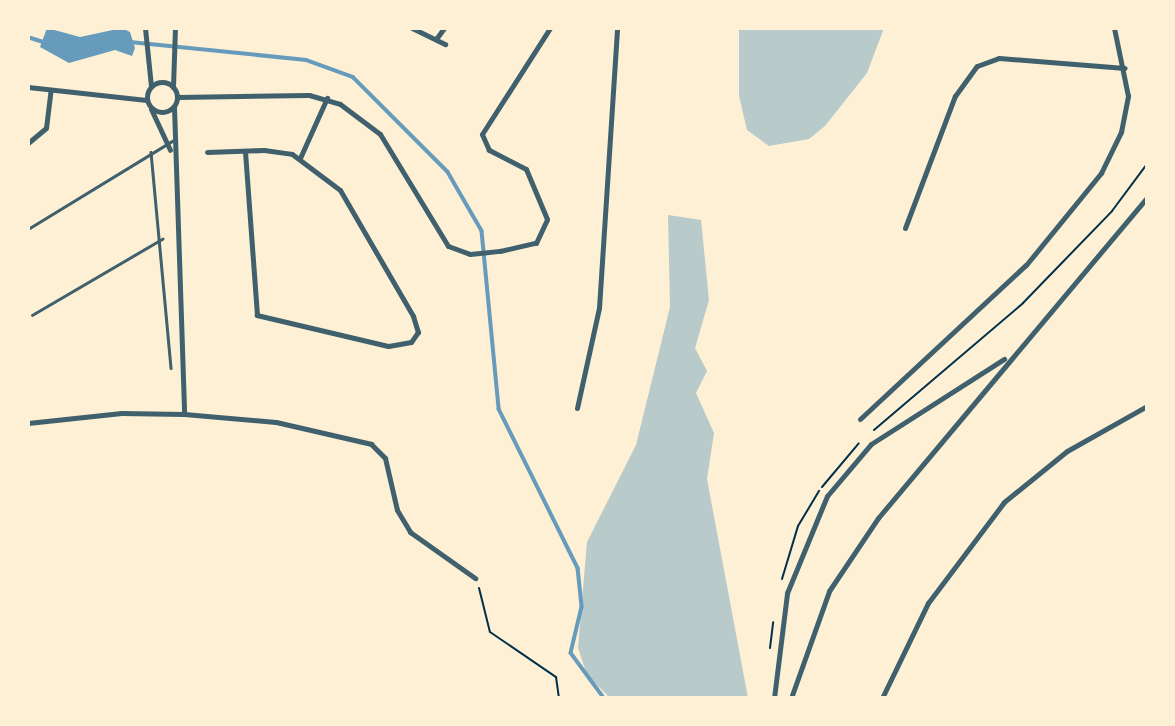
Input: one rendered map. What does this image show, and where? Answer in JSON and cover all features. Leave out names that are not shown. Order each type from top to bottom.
[{"type":"street","points":[[145,28],[150,86],[146,100],[169,143],[171,153],[184,414]]},
{"type":"street","points":[[169,143],[177,97],[173,87],[175,28]]},
{"type":"street","points":[[412,28],[445,44]]},
{"type":"street","points":[[436,39],[444,28]]},
{"type":"street","points":[[177,97],[327,98],[380,134],[442,238],[454,250],[470,254],[500,251],[537,243],[547,219],[526,169],[489,150],[482,134],[550,28]]},
{"type":"street","points":[[576,408],[599,308],[617,28]]},
{"type":"street","points":[[860,419],[1026,265],[1101,173],[1126,114],[1125,68],[1114,28]]},
{"type":"street","points":[[905,228],[955,96],[977,66],[999,58],[1125,68]]},
{"type":"street","points":[[150,86],[173,87]]},
{"type":"street","points":[[28,87],[146,100]]},
{"type":"street","points":[[28,143],[46,128],[51,90]]},
{"type":"street","points":[[300,158],[327,98]]},
{"type":"street","points":[[151,108],[165,112],[174,107]]},
{"type":"street","points":[[207,152],[245,151],[300,158],[355,211],[416,322],[415,337],[405,346],[268,323],[257,315],[245,151]]},
{"type":"street","points":[[791,698],[829,591],[878,518],[1007,358],[1145,205],[1147,197]]},
{"type":"street","points":[[774,698],[787,593],[827,496],[871,444],[1007,358]]},
{"type":"street","points":[[882,698],[928,603],[1004,502],[1067,451],[1147,406]]},
{"type":"street","points":[[28,423],[121,413],[184,414],[276,422],[371,444],[385,458],[397,510],[410,533],[475,578]]},
{"type":"lane","points":[[28,229],[169,143]]},
{"type":"lane","points":[[151,152],[162,239],[171,368]]},
{"type":"lane","points":[[32,316],[162,239]]},
{"type":"path","points":[[475,578],[491,632],[556,677],[559,698]]},
{"type":"shaded area","points":[[739,28],[884,28],[867,73],[825,126],[809,139],[769,146],[747,130],[739,96]]},
{"type":"shaded area","points":[[668,215],[701,220],[709,300],[695,348],[707,371],[696,393],[714,433],[707,479],[748,698],[610,698],[587,675],[578,648],[587,542],[636,445],[670,307]]},
{"type":"water","points":[[47,28],[80,37],[122,28],[130,32],[135,48],[132,56],[115,50],[69,63],[40,47]]},
{"type":"waterway","points":[[28,37],[46,43]]},
{"type":"waterway","points":[[130,42],[306,60],[353,77],[448,172],[482,231],[499,409],[578,568],[582,607],[571,653],[604,698]]}]
